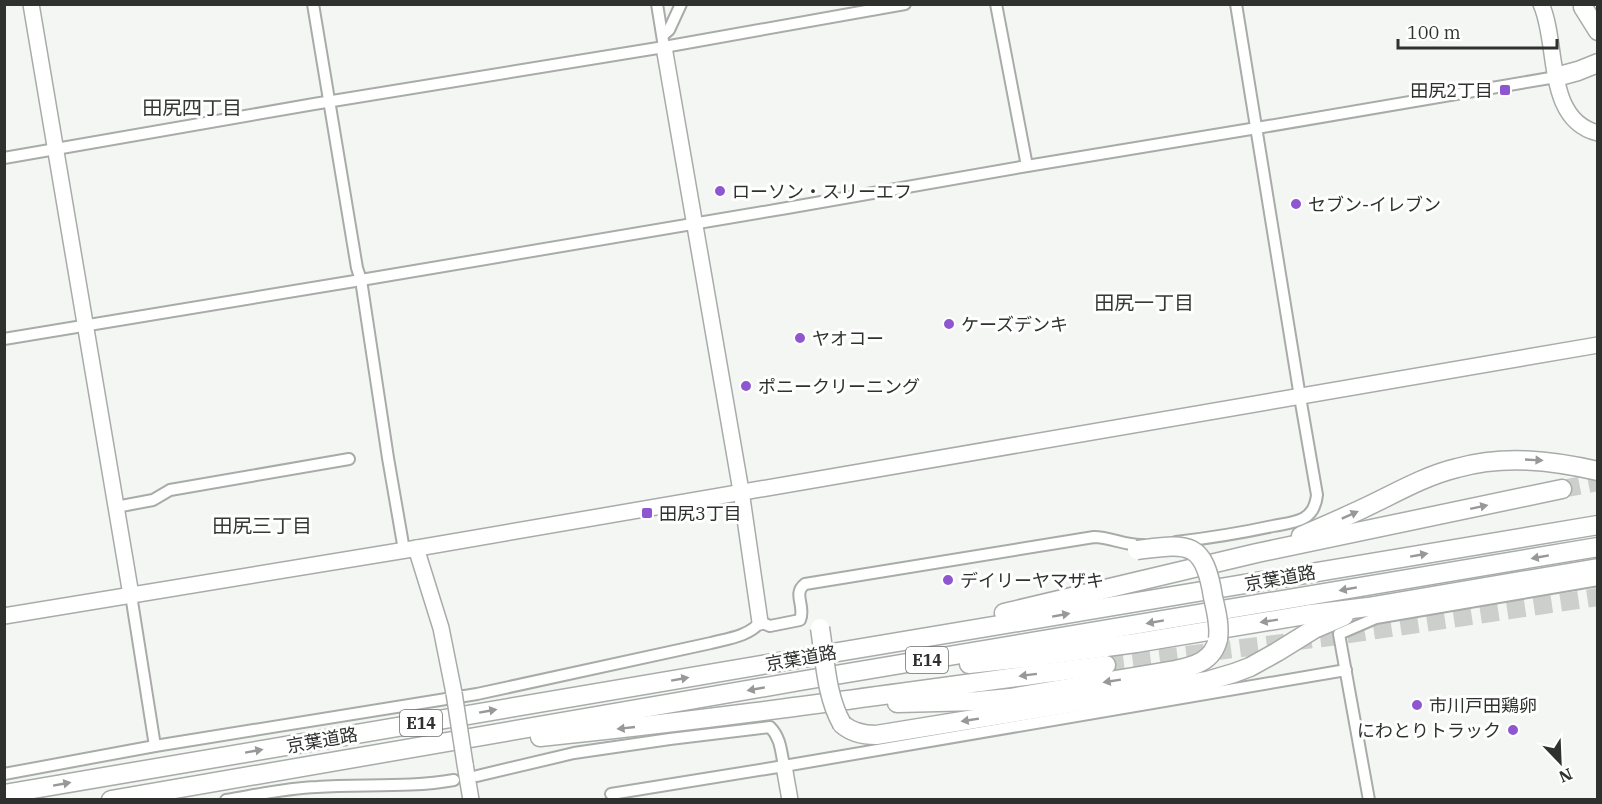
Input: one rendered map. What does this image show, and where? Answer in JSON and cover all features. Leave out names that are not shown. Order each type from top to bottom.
[{"type":"highway","points":[[1582,6],[1598,20]]},
{"type":"highway","points":[[1582,6],[1598,31]]},
{"type":"highway","points":[[1556,77],[1596,60]]},
{"type":"highway","points":[[1257,553],[1339,520],[1419,482],[1455,468],[1495,461],[1532,460],[1559,462],[1598,471]]},
{"type":"highway","points":[[838,652],[1257,553],[1562,489]]},
{"type":"highway","name":"京葉道路","points":[[4,795],[1598,525]]},
{"type":"highway","points":[[797,708],[1010,698],[1190,667],[1201,663],[1215,649],[1218,639],[1211,584],[1206,566],[1200,556],[1190,549],[1178,546],[1137,550]]},
{"type":"highway","name":"京葉道路","points":[[111,800],[1598,547]]},
{"type":"highway","points":[[800,681],[1025,658],[1368,607],[1598,568]]},
{"type":"highway","points":[[820,628],[832,698],[842,724],[859,734],[876,735],[1207,681],[1250,667],[1314,629],[1368,607]]},
{"type":"highway","points":[[377,754],[797,708],[1106,665]]},
{"type":"street","points":[[31,4],[155,746]]},
{"type":"street","points":[[313,4],[357,268],[361,280],[388,458],[410,549],[441,628],[471,800]]},
{"type":"street","points":[[4,774],[155,746],[477,694],[711,643],[756,628],[760,622],[741,492],[657,4]]},
{"type":"street","points":[[664,40],[681,4]]},
{"type":"street","points":[[4,158],[329,102],[664,40],[905,4]]},
{"type":"street","points":[[996,4],[1027,166]]},
{"type":"street","points":[[760,622],[770,627],[800,620],[802,613],[799,591],[805,584],[1094,537],[1140,545],[1192,540],[1296,521],[1305,518],[1314,508],[1317,495],[1236,4]]},
{"type":"street","points":[[1541,4],[1548,26],[1556,77],[1566,109],[1573,120],[1588,130],[1598,132]]},
{"type":"street","points":[[4,339],[1556,77]]},
{"type":"street","points":[[4,616],[410,549],[1598,345]]},
{"type":"street","points":[[116,507],[153,500],[170,489],[349,459]]},
{"type":"street","points":[[1369,800],[1339,634],[1376,618],[1598,580]]},
{"type":"street","points":[[611,794],[1346,670]]},
{"type":"street","points":[[477,776],[574,753],[770,727],[780,742],[790,800]]},
{"type":"street","points":[[226,800],[315,787],[382,786],[454,780]]},
{"type":"tunnel","points":[[1562,489],[1598,482]]},
{"type":"tunnel","points":[[1106,665],[1330,637],[1598,597]]},
{"type":"place","name":"田尻2丁目","points":[[1505,90]]},
{"type":"place","name":"ローソン・スリーエフ","points":[[720,191]]},
{"type":"place","name":"セブン-イレブン","points":[[1296,204]]},
{"type":"place","name":"ケーズデンキ","points":[[949,324]]},
{"type":"place","name":"ヤオコー","points":[[800,338]]},
{"type":"place","name":"ポニークリーニング","points":[[746,386]]},
{"type":"place","name":"田尻3丁目","points":[[647,513]]},
{"type":"place","name":"デイリーヤマザキ","points":[[948,580]]},
{"type":"place","name":"市川戸田鶏卵","points":[[1417,705]]},
{"type":"place","name":"にわとりトラック","points":[[1513,730]]},
{"type":"district","name":"田尻四丁目","points":[[192,107]]},
{"type":"district","name":"田尻一丁目","points":[[1144,302]]},
{"type":"district","name":"田尻三丁目","points":[[262,525]]}]
